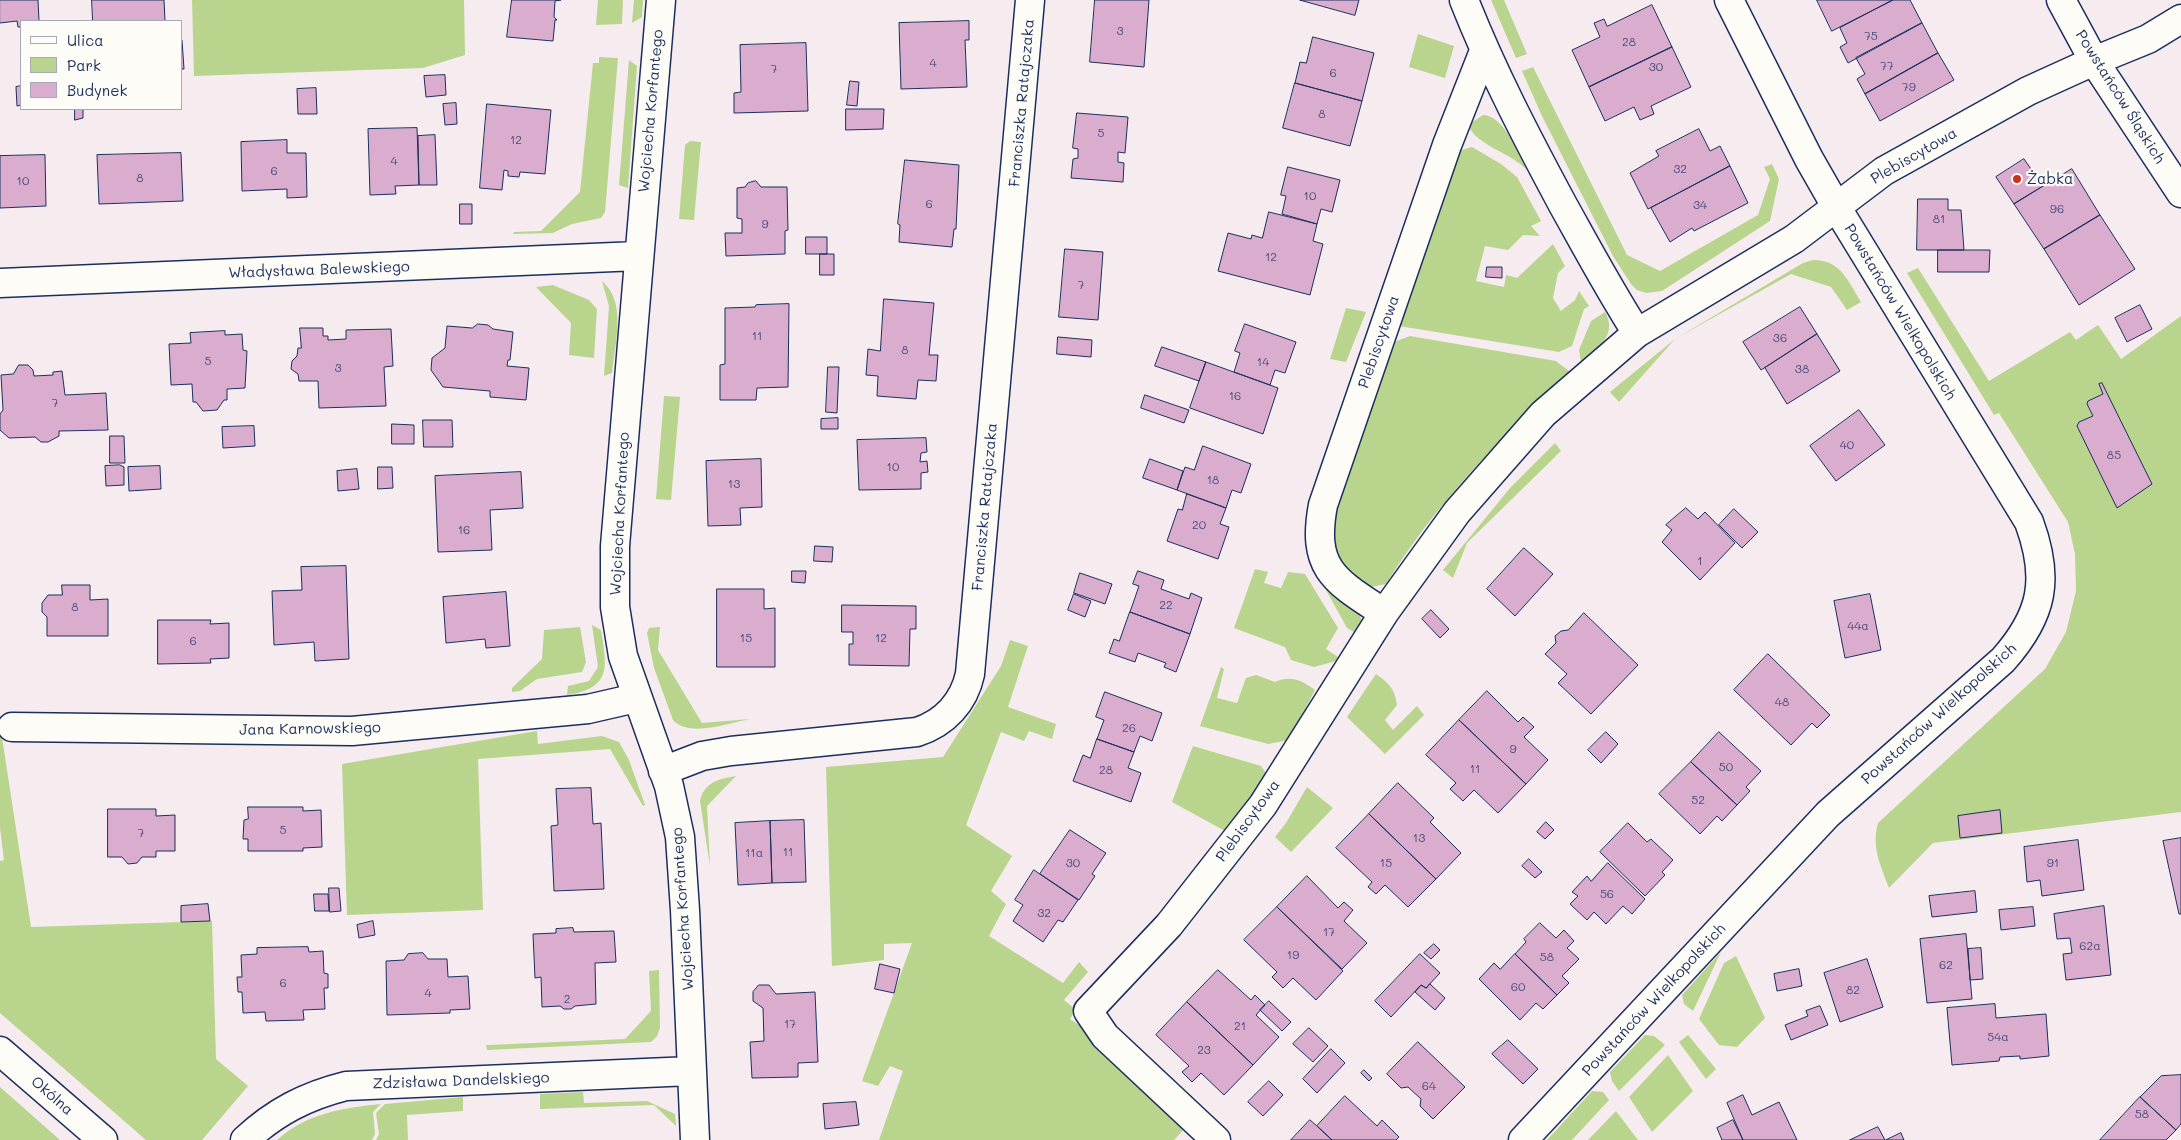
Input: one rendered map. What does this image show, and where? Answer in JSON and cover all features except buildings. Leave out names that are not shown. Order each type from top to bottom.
[{"type":"street","name":"Wojciecha Korfantego","points":[[661,0],[638,256],[615,546],[615,576],[619,636],[636,698],[663,771],[677,820],[683,864],[695,1140]]},
{"type":"street","name":"Franciszka Ratajczaka","points":[[663,771],[702,756],[731,750],[918,732],[940,721],[953,709],[964,694],[970,674],[1030,0]]},
{"type":"street","points":[[1464,0],[1484,51],[1517,120],[1613,296],[1637,333]]},
{"type":"street","name":"Powstańców Wielkopolskich","points":[[1523,1140],[1828,814],[2002,660],[2022,639],[2033,618],[2039,598],[2041,572],[2038,548],[2028,522],[1837,208],[1809,159],[1729,0]]},
{"type":"street","name":"Powstańców Śląskich","points":[[2061,0],[2094,60],[2181,193]]},
{"type":"street","name":"Plebiscytowa","points":[[1216,1140],[1105,1036],[1088,1011],[1169,926],[1263,805],[1384,612],[1457,512],[1543,414],[1637,333],[1794,238],[1837,208],[1884,171],[2028,92],[2094,60],[2148,39],[2181,19]]},
{"type":"street","name":"Plebiscytowa","points":[[1384,612],[1353,592],[1336,578],[1327,567],[1319,543],[1322,505],[1444,154],[1484,51]]},
{"type":"street","name":"Władysława Balewskiego","points":[[0,283],[638,256]]},
{"type":"street","name":"Jana Karnowskiego","points":[[12,727],[352,731],[588,709],[636,698]]},
{"type":"street","name":"Okólna","points":[[0,1051],[103,1140]]},
{"type":"street","name":"Zdzisława Dandelskiego","points":[[245,1140],[287,1107],[314,1095],[346,1086],[691,1071]]},
{"type":"green space","points":[[192,0],[464,0],[465,55],[423,68],[194,76]]},
{"type":"green space","points":[[598,0],[623,0],[622,24],[596,25]]},
{"type":"green space","points":[[634,0],[643,0],[642,17],[632,23]]},
{"type":"green space","points":[[1491,0],[1504,0],[1527,54],[1516,58]]},
{"type":"green space","points":[[1418,34],[1454,46],[1445,78],[1409,67]]},
{"type":"green space","points":[[599,57],[618,58],[605,212],[601,218],[572,224],[553,233],[513,234],[514,232],[541,231],[580,192],[593,63],[599,63]]},
{"type":"green space","points":[[629,60],[637,66],[628,188],[619,185]]},
{"type":"green space","points":[[1533,67],[1627,255],[1660,271],[1758,215],[1770,179],[1764,167],[1772,164],[1779,179],[1770,221],[1662,291],[1646,293],[1637,290],[1613,256],[1542,116],[1522,71]]},
{"type":"green space","points":[[1483,115],[1491,117],[1504,128],[1527,170],[1512,158],[1486,144],[1472,132],[1468,125]]},
{"type":"green space","points":[[690,141],[701,142],[694,220],[679,219],[685,145]]},
{"type":"green space","points":[[1472,147],[1501,164],[1517,177],[1541,221],[1531,226],[1540,236],[1523,235],[1508,250],[1485,246],[1476,281],[1504,287],[1506,275],[1517,278],[1553,244],[1565,266],[1558,273],[1553,298],[1561,311],[1575,300],[1579,291],[1589,306],[1584,309],[1572,346],[1559,352],[1399,326],[1458,151]]},
{"type":"green space","points":[[1813,260],[1830,264],[1843,273],[1861,302],[1847,310],[1831,287],[1791,274],[1675,339],[1803,263]]},
{"type":"green space","points":[[1918,268],[1989,381],[2070,332],[2076,340],[2098,325],[2121,359],[2181,316],[2181,812],[1933,843],[1889,888],[1876,849],[1878,823],[2045,669],[2066,632],[2076,591],[2075,554],[2068,522],[1999,413],[1994,415],[1907,273]]},
{"type":"green space","points":[[602,281],[610,290],[615,300],[618,324],[612,373],[604,376],[609,306]]},
{"type":"green space","points":[[553,285],[589,300],[597,309],[594,358],[569,355],[571,323],[536,287]]},
{"type":"green space","points":[[1346,308],[1366,312],[1346,362],[1330,359]]},
{"type":"green space","points":[[1605,312],[1608,320],[1608,334],[1599,346],[1581,362],[1579,350],[1591,321]]},
{"type":"green space","points":[[1410,336],[1556,361],[1570,372],[1519,421],[1448,498],[1405,554],[1386,584],[1371,587],[1347,572],[1334,550],[1333,523],[1394,342]]},
{"type":"green space","points":[[1675,339],[1619,402],[1610,392]]},
{"type":"green space","points":[[664,396],[680,397],[671,500],[656,499]]},
{"type":"green space","points":[[1555,443],[1561,451],[1467,543],[1453,578],[1443,570],[1510,488]]},
{"type":"green space","points":[[1255,569],[1268,572],[1264,583],[1281,588],[1288,572],[1305,574],[1338,628],[1326,649],[1338,657],[1336,661],[1314,667],[1291,660],[1285,647],[1234,628]]},
{"type":"green space","points":[[1321,581],[1360,615],[1362,621],[1354,632],[1347,628]]},
{"type":"green space","points":[[592,625],[601,630],[605,655],[603,674],[592,687],[582,692],[567,695],[568,686],[589,681],[598,667]]},
{"type":"green space","points":[[580,627],[586,662],[582,672],[537,679],[520,691],[512,692],[512,688],[542,659],[544,630]]},
{"type":"green space","points":[[660,627],[658,650],[702,723],[750,719],[699,729],[680,725],[673,720],[654,668],[647,633],[649,628]]},
{"type":"green space","points":[[1010,640],[1028,646],[1008,707],[1056,724],[1052,739],[1029,731],[1024,741],[1001,732],[966,825],[1012,856],[991,891],[1006,904],[989,936],[1063,983],[1079,962],[1088,972],[1064,1000],[1076,1010],[1070,1019],[1079,1025],[1185,1128],[1174,1140],[879,1140],[903,1071],[890,1066],[878,1086],[862,1081],[912,943],[884,944],[884,960],[832,966],[826,767],[943,757],[1001,666]]},
{"type":"green space","points":[[1221,667],[1224,669],[1217,698],[1237,703],[1246,678],[1256,675],[1275,682],[1286,679],[1296,680],[1315,690],[1289,740],[1268,744],[1200,726]]},
{"type":"green space","points":[[1376,674],[1388,684],[1395,695],[1397,705],[1385,720],[1393,730],[1417,706],[1424,715],[1385,754],[1347,717]]},
{"type":"green space","points":[[0,724],[31,927],[212,921],[216,1059],[248,1086],[202,1140],[146,1140],[0,1013],[0,861],[4,860],[0,828]]},
{"type":"green space","points":[[537,731],[538,744],[602,736],[619,742],[629,760],[645,805],[643,806],[610,749],[478,759],[483,910],[347,915],[342,764]]},
{"type":"green space","points":[[1193,746],[1261,766],[1268,776],[1225,831],[1172,802]]},
{"type":"green space","points":[[736,776],[707,806],[710,866],[700,801],[705,790],[713,783],[724,778]]},
{"type":"green space","points":[[1307,787],[1333,808],[1291,852],[1275,837],[1286,823]]},
{"type":"green space","points":[[1721,952],[1693,1011],[1684,1004],[1682,995]]},
{"type":"green space","points":[[1736,956],[1765,1018],[1737,1047],[1719,1045],[1699,1019],[1724,963]]},
{"type":"green space","points":[[659,970],[660,1028],[657,1036],[651,1042],[487,1050],[486,1045],[625,1039],[651,1011],[649,971]]},
{"type":"green space","points":[[1645,1035],[1654,1036],[1665,1045],[1619,1091],[1612,1081],[1610,1072]]},
{"type":"green space","points":[[1688,1035],[1716,1069],[1706,1079],[1679,1042]]},
{"type":"green space","points":[[1668,1055],[1693,1091],[1652,1132],[1629,1097]]},
{"type":"green space","points":[[0,1087],[60,1140],[0,1140]]},
{"type":"green space","points":[[1592,1091],[1603,1092],[1609,1100],[1572,1140],[1547,1140]]},
{"type":"green space","points":[[583,1092],[584,1103],[647,1101],[675,1114],[676,1126],[654,1105],[540,1109],[540,1094]]},
{"type":"green space","points":[[463,1097],[463,1111],[407,1115],[408,1140],[376,1140],[379,1134],[376,1113],[385,1104]]},
{"type":"green space","points":[[381,1104],[373,1112],[375,1134],[372,1140],[277,1140],[301,1124],[326,1113]]},
{"type":"green space","points":[[1616,1111],[1638,1140],[1588,1140]]},
{"type":"place","name":"Żabka","points":[[2017,179]]}]
